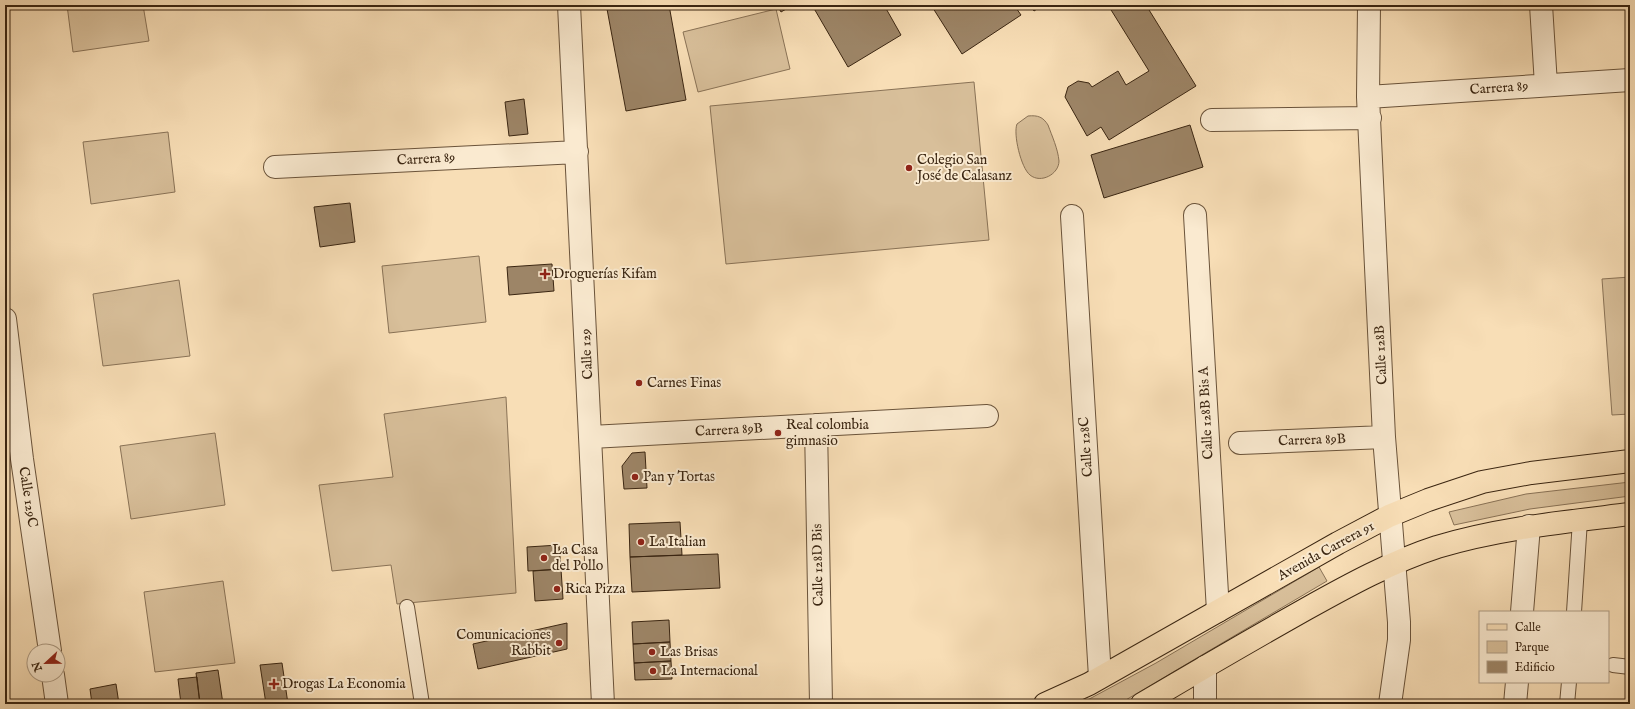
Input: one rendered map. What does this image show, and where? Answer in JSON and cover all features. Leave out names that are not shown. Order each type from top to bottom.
[{"type":"main road","name":"Avenida Carrera 91","points":[[1045,704],[1100,677],[1338,543],[1389,516],[1428,500],[1482,482],[1531,473],[1630,461]]},
{"type":"main road","points":[[1142,704],[1355,581],[1394,563],[1437,548],[1528,526],[1630,514]]},
{"type":"street","name":"Calle 129","points":[[569,5],[603,704]]},
{"type":"street","name":"Calle 128B","points":[[1369,5],[1368,97],[1384,437],[1399,640],[1390,704]]},
{"type":"street","points":[[1541,5],[1546,85]]},
{"type":"street","name":"Carrera 89","points":[[1368,97],[1630,80]]},
{"type":"street","points":[[1212,120],[1370,118]]},
{"type":"street","name":"Carrera 89","points":[[275,167],[576,152]]},
{"type":"street","name":"Calle 128B Bis A","points":[[1195,215],[1218,611]]},
{"type":"street","name":"Calle 128C","points":[[1072,216],[1100,677]]},
{"type":"street","name":"Calle 129C","points":[[5,319],[49,643]]},
{"type":"street","name":"Carrera 89B","points":[[591,437],[987,416]]},
{"type":"street","name":"Calle 128D Bis","points":[[816,425],[821,704]]},
{"type":"street","name":"Carrera 89B","points":[[1240,443],[1384,437]]},
{"type":"street","points":[[1522,611],[1528,526]]},
{"type":"street","points":[[1205,667],[1205,704]]},
{"type":"street","points":[[54,683],[57,704]]},
{"type":"street","points":[[1515,704],[1516,683]]},
{"type":"lane","points":[[1574,611],[1580,520]]},
{"type":"lane","points":[[407,607],[422,704]]},
{"type":"lane","points":[[1613,665],[1630,667]]},
{"type":"lane","points":[[1567,704],[1569,683]]},
{"type":"green space","points":[[67,5],[143,5],[149,41],[73,52]]},
{"type":"green space","points":[[776,9],[790,69],[698,92],[683,32]]},
{"type":"green space","points":[[974,82],[989,240],[726,264],[710,106]]},
{"type":"green space","points":[[1028,116],[1040,117],[1046,122],[1055,143],[1059,161],[1058,166],[1053,174],[1044,178],[1034,178],[1030,175],[1024,165],[1019,151],[1016,135],[1017,124]]},
{"type":"green space","points":[[168,132],[175,192],[91,204],[83,142]]},
{"type":"green space","points":[[479,256],[486,322],[389,333],[382,266]]},
{"type":"green space","points":[[1630,277],[1630,414],[1612,415],[1602,279]]},
{"type":"green space","points":[[179,280],[190,356],[103,366],[93,294]]},
{"type":"green space","points":[[506,397],[516,593],[397,604],[391,565],[332,571],[319,485],[393,477],[384,414]]},
{"type":"green space","points":[[215,433],[225,505],[131,519],[120,446]]},
{"type":"green space","points":[[1630,482],[1630,496],[1530,509],[1454,525],[1449,512],[1526,494]]},
{"type":"green space","points":[[1319,567],[1327,581],[1119,704],[1080,704],[1156,663]]},
{"type":"green space","points":[[223,581],[235,663],[155,672],[144,592]]},
{"type":"building","points":[[632,5],[669,5],[686,100],[626,111],[607,9]]},
{"type":"building","points":[[777,5],[793,5],[781,12]]},
{"type":"building","points":[[812,5],[884,5],[901,35],[848,67]]},
{"type":"building","points":[[931,5],[1014,5],[1021,15],[962,54]]},
{"type":"building","points":[[1030,5],[1043,5],[1034,11]]},
{"type":"building","points":[[1108,5],[1146,5],[1196,86],[1109,140],[1101,127],[1087,136],[1065,97],[1068,87],[1078,81],[1089,83],[1092,87],[1118,71],[1126,85],[1149,71]]},
{"type":"building","points":[[524,99],[528,134],[509,136],[505,102]]},
{"type":"building","points":[[1190,125],[1203,167],[1104,198],[1091,155]]},
{"type":"building","points":[[350,203],[355,242],[320,247],[314,207]]},
{"type":"building","points":[[552,264],[554,291],[509,295],[507,267]]},
{"type":"building","name":"Pan y Tortas","points":[[645,452],[647,488],[624,489],[622,466],[632,453]]},
{"type":"building","points":[[680,522],[682,555],[630,557],[629,524]]},
{"type":"building","name":"La Casa del Pollo","points":[[559,545],[561,569],[528,571],[527,547]]},
{"type":"building","points":[[718,554],[720,588],[632,592],[630,557]]},
{"type":"building","points":[[561,569],[563,599],[535,601],[533,571]]},
{"type":"building","points":[[669,620],[670,642],[633,644],[632,622]]},
{"type":"building","points":[[567,623],[567,649],[478,669],[473,644]]},
{"type":"building","name":"Las Brisas","points":[[670,642],[671,661],[634,663],[633,644]]},
{"type":"building","name":"La Internacional","points":[[671,661],[672,679],[635,680],[634,663]]},
{"type":"building","name":"Drogas La Economia","points":[[282,663],[288,704],[266,704],[260,665]]},
{"type":"building","points":[[218,670],[223,704],[200,704],[196,673]]},
{"type":"building","points":[[197,677],[200,704],[181,704],[178,679]]},
{"type":"building","points":[[116,684],[119,704],[92,704],[90,689]]},
{"type":"place","name":"Colegio San José de Calasanz","points":[[909,168]]},
{"type":"place","name":"Droguerías Kifam","points":[[545,274]]},
{"type":"place","name":"Carnes Finas","points":[[639,383]]},
{"type":"place","name":"Real colombia gimnasio","points":[[778,433]]},
{"type":"place","name":"Pan y Tortas","points":[[635,477]]},
{"type":"place","name":"La Italian","points":[[641,542]]},
{"type":"place","name":"La Casa del Pollo","points":[[544,558]]},
{"type":"place","name":"Rica Pizza","points":[[557,589]]},
{"type":"place","name":"Comunicaciones Rabbit","points":[[559,643]]},
{"type":"place","name":"Las Brisas","points":[[652,652]]},
{"type":"place","name":"La Internacional","points":[[653,671]]},
{"type":"place","name":"Drogas La Economia","points":[[274,684]]}]
